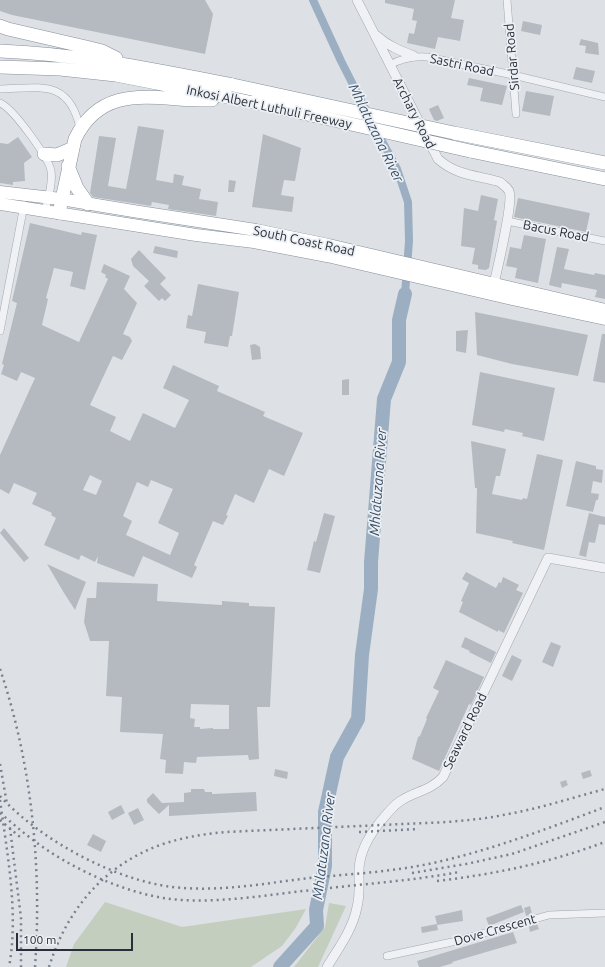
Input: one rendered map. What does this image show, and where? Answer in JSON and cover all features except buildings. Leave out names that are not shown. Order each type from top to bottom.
[{"type":"highway","points":[[0,26],[102,51],[124,63]]},
{"type":"highway","name":"Inkosi Albert Luthuli Freeway","points":[[0,51],[66,56],[124,63],[605,163]]},
{"type":"highway","name":"Inkosi Albert Luthuli Freeway","points":[[0,67],[60,69],[116,75],[254,102],[470,151],[605,179]]},
{"type":"highway","points":[[59,213],[71,149],[80,128],[94,112],[106,104],[122,99],[137,97],[193,100],[231,98]]},
{"type":"highway","points":[[44,154],[57,155],[71,149]]},
{"type":"highway","points":[[68,166],[77,188],[88,204]]},
{"type":"highway","name":"South Coast Road","points":[[0,192],[48,197],[133,212],[256,230],[328,250],[605,319]]},
{"type":"highway","name":"South Coast Road","points":[[0,204],[151,228],[328,250]]},
{"type":"highway","points":[[131,225],[133,212]]},
{"type":"highway","points":[[151,228],[152,214]]},
{"type":"highway","name":"South Coast Road","points":[[493,290],[605,310]]},
{"type":"street","name":"Archary Road","points":[[357,0],[438,159],[447,167],[456,172],[500,182],[506,186],[509,192],[510,200],[507,221]]},
{"type":"street","name":"Sirdar Road","points":[[507,0],[516,114]]},
{"type":"street","points":[[370,27],[385,43],[414,56]]},
{"type":"street","name":"Sastri Road","points":[[390,65],[405,58],[414,56],[427,57],[513,75],[605,97]]},
{"type":"street","points":[[46,211],[52,173],[50,166],[44,154],[14,113],[2,104],[2,89],[38,88],[49,89],[59,93],[68,99],[73,107],[80,128]]},
{"type":"street","points":[[0,328],[25,194]]},
{"type":"street","points":[[493,290],[507,221]]},
{"type":"street","name":"Bacus Road","points":[[507,221],[605,241]]},
{"type":"street","name":"Seaward Road","points":[[327,967],[351,925],[357,909],[360,891],[360,862],[362,850],[367,840],[379,822],[399,802],[430,788],[444,777],[548,558],[605,568]]},
{"type":"street","name":"Dove Crescent","points":[[387,956],[452,942],[549,915],[605,913]]},
{"type":"green space","points":[[105,902],[182,927],[306,909],[295,929],[282,946],[251,967],[66,967],[74,944]]},
{"type":"green space","points":[[329,903],[346,906],[318,967],[294,967],[325,927]]},
{"type":"waterway","name":"Mhlatuzana River","points":[[313,0],[341,61],[369,116]]},
{"type":"waterway","name":"Mhlatuzana River","points":[[375,128],[397,169],[408,202],[409,241],[405,294]]},
{"type":"waterway","name":"Mhlatuzana River","points":[[280,967],[317,926],[316,910],[325,866],[325,812],[337,757],[358,719],[362,655],[371,589],[371,562],[384,399],[399,362],[399,320],[405,294]]},
{"type":"railway","points":[[0,669],[20,742],[32,816],[37,892],[35,967]]},
{"type":"railway","points":[[0,764],[7,804]]},
{"type":"railway","points":[[49,967],[66,926],[91,891],[106,876],[123,864],[142,853],[163,844],[194,836],[226,832],[448,822],[483,818],[529,810],[605,789]]},
{"type":"railway","points":[[0,796],[17,813],[37,829],[84,858],[135,879],[160,885],[199,889],[246,886],[402,869],[433,863],[499,845],[542,831],[605,807]]},
{"type":"railway","points":[[0,800],[11,884],[13,926],[9,967]]},
{"type":"railway","points":[[0,813],[29,837],[80,869],[116,885],[152,896],[170,899],[223,900],[404,880],[459,872]]},
{"type":"railway","points":[[0,820],[20,837]]},
{"type":"railway","points":[[412,873],[466,864],[512,854],[605,822]]},
{"type":"railway","points":[[10,828],[21,918],[21,967]]},
{"type":"railway","points":[[359,832],[419,829]]},
{"type":"railway","points":[[437,881],[522,867],[563,856],[605,842]]}]
